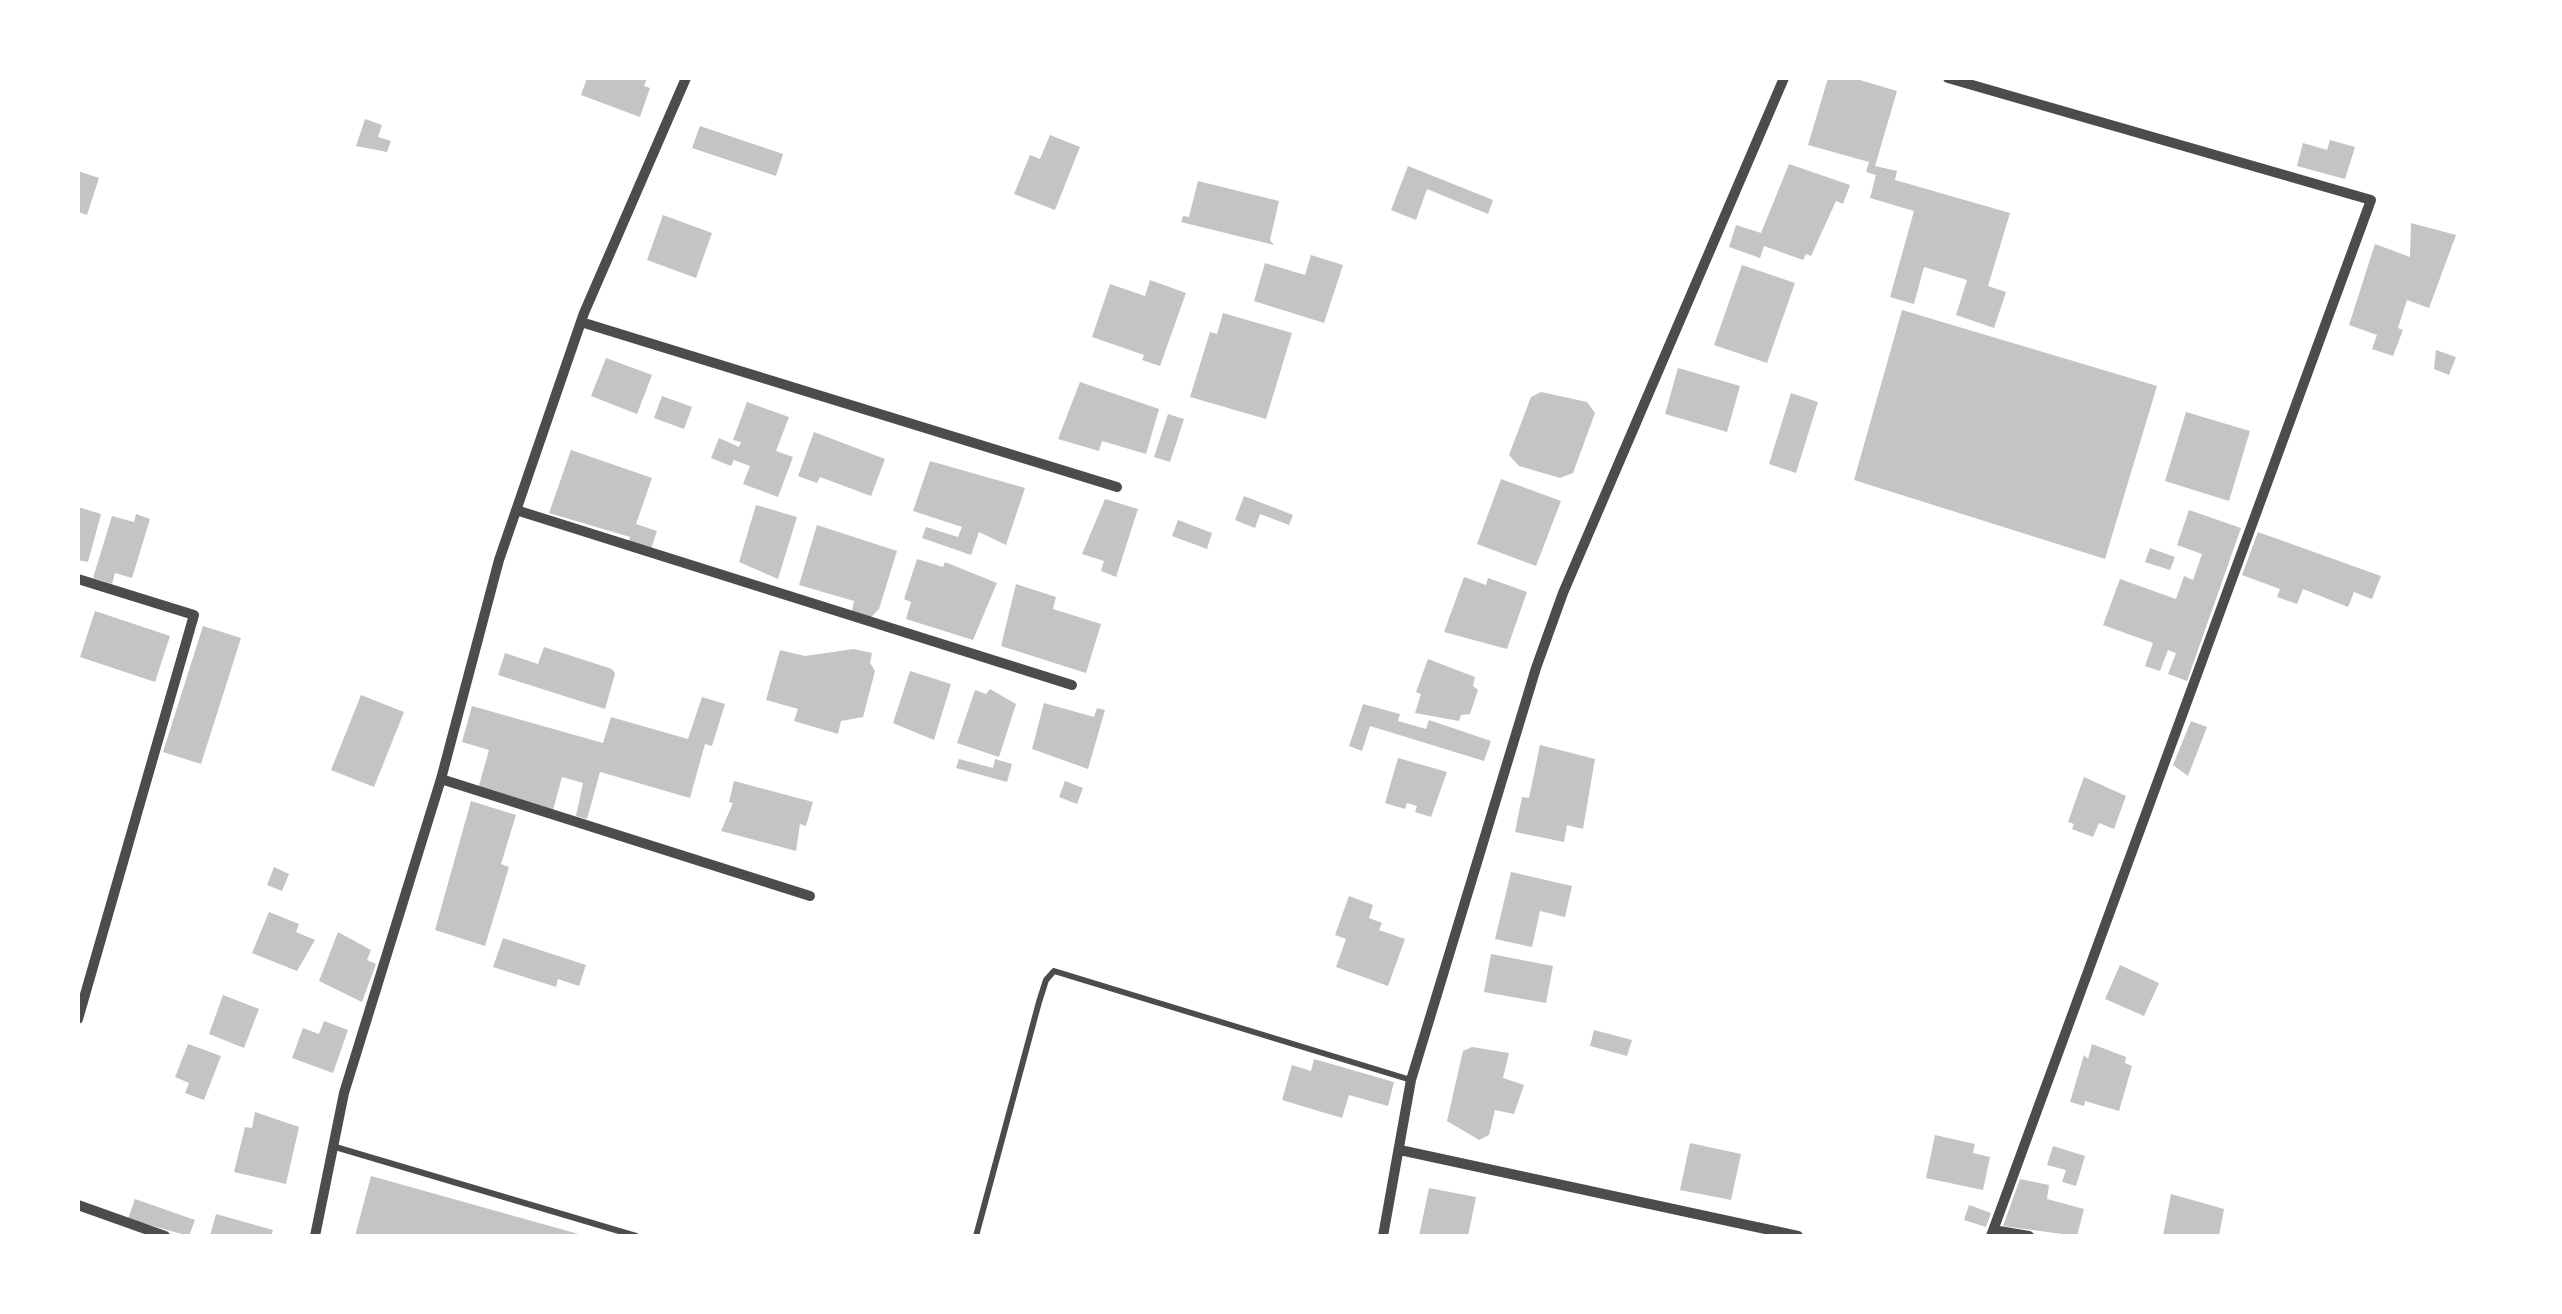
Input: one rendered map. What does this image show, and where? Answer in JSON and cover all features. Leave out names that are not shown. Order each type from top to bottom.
[{"type":"street","points":[[314,1236],[330,1146],[441,779],[516,510],[581,322],[686,78]]},
{"type":"street","points":[[1383,1236],[1411,1080],[1536,668],[1563,593],[1784,78]]},
{"type":"street","points":[[1948,78],[2372,200],[1992,1233],[2029,1236]]},
{"type":"street","points":[[581,322],[1118,487]]},
{"type":"street","points":[[516,510],[1072,685]]},
{"type":"street","points":[[78,579],[194,615],[78,1018]]},
{"type":"street","points":[[441,779],[810,896]]},
{"type":"street","points":[[1400,1150],[1798,1236]]},
{"type":"street","points":[[78,1205],[165,1236]]},
{"type":"lane","points":[[976,1236],[1039,1002],[1046,980],[1054,971],[1411,1080]]},
{"type":"lane","points":[[330,1146],[636,1236]]},
{"type":"building","points":[[587,78],[647,78],[644,86],[650,88],[640,117],[581,95]]},
{"type":"building","points":[[1828,78],[1853,78],[1897,91],[1875,166],[1897,171],[1895,180],[2010,213],[1988,286],[2006,292],[1994,328],[1956,315],[1967,280],[1924,267],[1914,304],[1890,297],[1914,211],[1870,198],[1876,175],[1866,172],[1869,162],[1808,145]]},
{"type":"building","points":[[365,119],[382,125],[378,137],[391,141],[387,152],[356,146]]},
{"type":"building","points":[[700,126],[783,154],[776,176],[692,148]]},
{"type":"building","points":[[1050,135],[1080,147],[1055,210],[1014,194],[1030,155],[1040,159]]},
{"type":"building","points":[[2330,140],[2355,147],[2345,179],[2297,166],[2303,143],[2327,150]]},
{"type":"building","points":[[1789,164],[1850,185],[1843,204],[1836,201],[1811,256],[1806,254],[1803,260],[1764,246],[1760,258],[1729,247],[1736,225],[1761,233]]},
{"type":"building","points":[[1408,166],[1493,200],[1488,214],[1427,189],[1416,220],[1391,210]]},
{"type":"building","points":[[78,171],[99,178],[87,215],[78,212]]},
{"type":"building","points":[[1198,181],[1279,201],[1270,240],[1274,245],[1181,222],[1183,216],[1189,217]]},
{"type":"building","points":[[663,215],[712,233],[696,278],[647,260]]},
{"type":"building","points":[[2411,223],[2456,235],[2429,308],[2407,300],[2398,328],[2403,330],[2393,356],[2372,349],[2377,335],[2349,325],[2375,244],[2410,257]]},
{"type":"building","points":[[1311,255],[1343,265],[1324,323],[1254,301],[1265,263],[1305,275]]},
{"type":"building","points":[[1742,265],[1795,283],[1767,363],[1714,345]]},
{"type":"building","points":[[1150,280],[1186,293],[1160,366],[1142,360],[1144,355],[1092,337],[1110,284],[1145,296]]},
{"type":"building","points":[[1902,310],[2157,386],[2105,559],[1854,480]]},
{"type":"building","points":[[1223,313],[1292,333],[1266,419],[1190,397],[1210,332],[1217,334]]},
{"type":"building","points":[[2436,350],[2456,357],[2449,375],[2434,369]]},
{"type":"building","points":[[606,358],[652,375],[637,414],[591,396]]},
{"type":"building","points":[[1678,368],[1740,386],[1727,432],[1665,414]]},
{"type":"building","points":[[1080,382],[1159,409],[1146,454],[1102,441],[1099,451],[1058,439]]},
{"type":"building","points":[[1541,392],[1587,402],[1595,413],[1573,473],[1560,478],[1519,466],[1509,455],[1531,397]]},
{"type":"building","points":[[1791,393],[1818,402],[1796,473],[1769,464]]},
{"type":"building","points":[[662,396],[692,407],[684,429],[654,418]]},
{"type":"building","points":[[747,402],[789,417],[776,451],[793,457],[778,497],[743,484],[750,466],[734,460],[731,466],[711,458],[719,438],[739,447],[741,442],[733,440]]},
{"type":"building","points":[[2186,412],[2250,431],[2229,501],[2165,481]]},
{"type":"building","points":[[1168,414],[1184,419],[1170,462],[1154,457]]},
{"type":"building","points":[[814,432],[885,459],[871,496],[820,477],[817,483],[798,476]]},
{"type":"building","points":[[571,450],[652,478],[636,524],[657,531],[650,552],[628,544],[630,537],[549,513]]},
{"type":"building","points":[[930,461],[1025,488],[1006,545],[979,532],[971,555],[922,538],[926,527],[958,537],[962,527],[913,511]]},
{"type":"building","points":[[1501,479],[1561,501],[1536,566],[1477,544]]},
{"type":"building","points":[[1244,496],[1293,515],[1289,525],[1260,514],[1255,528],[1235,520]]},
{"type":"building","points":[[1105,499],[1138,509],[1116,577],[1101,571],[1104,561],[1082,554]]},
{"type":"building","points":[[756,505],[797,517],[778,579],[739,562]]},
{"type":"building","points":[[78,507],[101,514],[88,562],[78,560]]},
{"type":"building","points":[[2189,510],[2241,528],[2187,681],[2168,674],[2176,653],[2168,650],[2160,671],[2145,666],[2153,643],[2103,625],[2120,579],[2176,599],[2184,576],[2193,580],[2202,554],[2177,545]]},
{"type":"building","points":[[136,514],[150,519],[132,578],[115,573],[112,584],[93,578],[112,516],[134,522]]},
{"type":"building","points":[[1178,520],[1212,533],[1207,549],[1172,536]]},
{"type":"building","points":[[817,525],[897,551],[879,609],[871,617],[852,611],[854,601],[799,585]]},
{"type":"building","points":[[2258,532],[2381,576],[2372,599],[2354,592],[2348,607],[2303,589],[2297,604],[2277,597],[2280,589],[2242,575]]},
{"type":"building","points":[[2150,548],[2175,557],[2170,570],[2145,562]]},
{"type":"building","points":[[917,559],[943,567],[945,562],[997,583],[973,640],[906,619],[911,602],[904,599]]},
{"type":"building","points":[[1464,577],[1486,585],[1488,578],[1527,592],[1507,649],[1444,632]]},
{"type":"building","points":[[1016,584],[1056,597],[1053,609],[1101,624],[1086,673],[1001,646]]},
{"type":"building","points":[[95,611],[170,636],[155,682],[80,657]]},
{"type":"building","points":[[203,626],[241,638],[201,764],[163,752]]},
{"type":"building","points":[[544,647],[612,669],[615,674],[605,709],[498,675],[505,653],[538,664]]},
{"type":"building","points":[[854,649],[872,653],[870,663],[875,671],[863,717],[841,721],[838,734],[794,721],[798,709],[766,700],[780,650],[805,656]]},
{"type":"building","points":[[1428,659],[1475,677],[1473,686],[1478,690],[1470,714],[1461,715],[1459,721],[1415,713],[1421,694],[1416,692]]},
{"type":"building","points":[[910,671],[951,684],[934,740],[893,723]]},
{"type":"building","points":[[990,689],[1016,704],[999,757],[957,743],[975,690],[986,694]]},
{"type":"building","points":[[361,695],[404,712],[374,787],[331,770]]},
{"type":"building","points":[[702,697],[725,704],[712,746],[705,744],[690,798],[600,772],[587,819],[576,816],[583,783],[562,777],[553,810],[478,789],[489,750],[462,742],[472,706],[603,743],[611,717],[688,739]]},
{"type":"building","points":[[1044,703],[1094,717],[1097,708],[1105,710],[1088,769],[1032,749]]},
{"type":"building","points":[[1363,704],[1400,714],[1398,721],[1426,729],[1429,720],[1491,741],[1484,761],[1370,726],[1362,751],[1349,746]]},
{"type":"building","points":[[2191,721],[2207,727],[2188,776],[2173,765]]},
{"type":"building","points":[[1540,745],[1595,759],[1583,829],[1567,825],[1564,842],[1515,832],[1522,797],[1529,798]]},
{"type":"building","points":[[1398,758],[1447,772],[1431,817],[1415,812],[1417,806],[1407,803],[1405,809],[1385,803]]},
{"type":"building","points":[[959,759],[993,768],[995,759],[1012,764],[1007,782],[956,768]]},
{"type":"building","points":[[2084,777],[2126,796],[2114,829],[2099,823],[2093,837],[2072,829],[2074,824],[2068,822]]},
{"type":"building","points":[[734,781],[813,802],[806,826],[800,824],[796,851],[721,831],[733,803],[729,802]]},
{"type":"building","points":[[1065,781],[1083,788],[1077,804],[1059,797]]},
{"type":"building","points":[[471,801],[516,815],[501,864],[509,867],[485,946],[435,930]]},
{"type":"building","points":[[274,867],[289,874],[282,891],[267,885]]},
{"type":"building","points":[[1511,872],[1572,886],[1565,917],[1540,911],[1532,947],[1495,939]]},
{"type":"building","points":[[1349,896],[1373,905],[1369,918],[1382,923],[1379,930],[1405,939],[1388,986],[1336,967],[1346,939],[1335,935]]},
{"type":"building","points":[[269,912],[299,924],[296,932],[315,940],[297,971],[252,953]]},
{"type":"building","points":[[338,932],[371,950],[367,960],[376,964],[362,1002],[319,981]]},
{"type":"building","points":[[503,938],[586,965],[579,986],[558,979],[556,987],[493,967]]},
{"type":"building","points":[[1491,954],[1553,966],[1546,1003],[1484,992]]},
{"type":"building","points":[[2120,965],[2159,983],[2144,1016],[2105,999]]},
{"type":"building","points":[[223,995],[259,1009],[244,1048],[209,1034]]},
{"type":"building","points":[[324,1021],[348,1030],[333,1073],[292,1058],[303,1028],[319,1034]]},
{"type":"building","points":[[1594,1030],[1632,1040],[1627,1056],[1590,1046]]},
{"type":"building","points":[[188,1044],[221,1056],[204,1100],[185,1093],[189,1083],[175,1077]]},
{"type":"building","points":[[2092,1044],[2126,1057],[2125,1063],[2132,1066],[2119,1111],[2085,1101],[2084,1106],[2070,1102],[2084,1055],[2088,1059]]},
{"type":"building","points":[[1472,1047],[1509,1053],[1503,1078],[1524,1085],[1514,1114],[1495,1110],[1489,1135],[1479,1140],[1447,1121],[1463,1051]]},
{"type":"building","points":[[1314,1059],[1394,1082],[1388,1106],[1349,1095],[1342,1118],[1282,1100],[1292,1065],[1311,1071]]},
{"type":"building","points":[[255,1112],[299,1127],[286,1184],[234,1172],[245,1127],[252,1128]]},
{"type":"building","points":[[1935,1135],[1975,1144],[1973,1153],[1990,1157],[1983,1190],[1926,1178]]},
{"type":"building","points":[[1690,1143],[1741,1154],[1731,1200],[1680,1190]]},
{"type":"building","points":[[2053,1146],[2085,1156],[2076,1186],[2062,1182],[2066,1170],[2047,1165]]},
{"type":"building","points":[[371,1176],[582,1235],[582,1236],[355,1236]]},
{"type":"building","points":[[2020,1179],[2049,1185],[2047,1199],[2084,1209],[2077,1236],[2003,1226]]},
{"type":"building","points":[[1429,1188],[1476,1197],[1468,1236],[1419,1236]]},
{"type":"building","points":[[2171,1194],[2224,1209],[2219,1236],[2163,1236]]},
{"type":"building","points":[[135,1199],[195,1220],[189,1236],[128,1219]]},
{"type":"building","points":[[1969,1205],[1991,1213],[1986,1227],[1964,1220]]},
{"type":"building","points":[[216,1214],[273,1230],[271,1236],[210,1236]]}]
